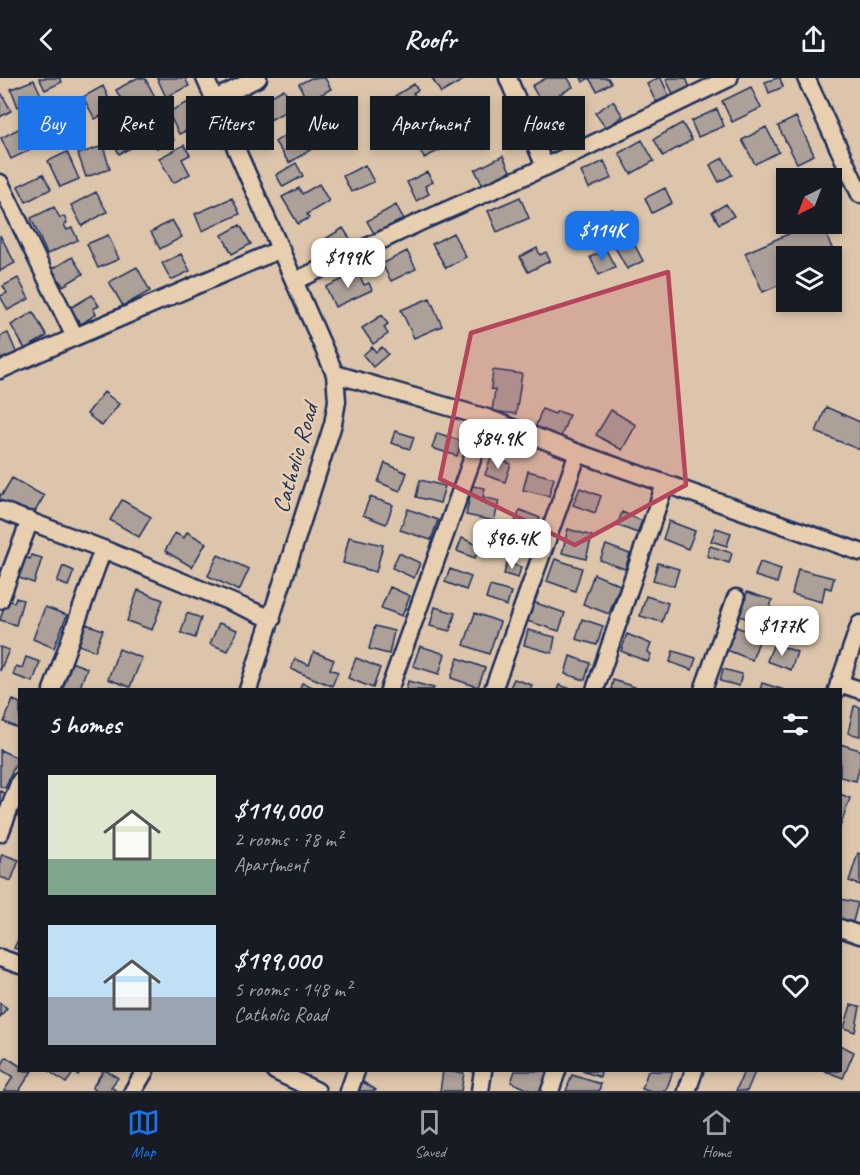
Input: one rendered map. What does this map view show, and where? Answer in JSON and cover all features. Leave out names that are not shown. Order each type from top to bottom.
[{"type":"street","name":"Catholic Road","points":[[205,78],[214,96]]},
{"type":"street","points":[[221,96],[258,78]]},
{"type":"street","points":[[508,78],[545,167]]},
{"type":"street","points":[[295,281],[545,167],[729,78]]},
{"type":"street","points":[[806,78],[860,195]]},
{"type":"street","name":"Catholic Road","points":[[237,150],[335,374],[337,402],[333,424],[249,688]]},
{"type":"street","points":[[0,183],[75,337]]},
{"type":"street","points":[[0,370],[280,249]]},
{"type":"street","points":[[335,374],[487,418],[578,453],[860,552]]},
{"type":"street","points":[[390,688],[487,418]]},
{"type":"street","points":[[494,688],[578,453]]},
{"type":"street","points":[[596,688],[665,484]]},
{"type":"street","points":[[0,510],[103,549],[272,619]]},
{"type":"street","points":[[0,600],[30,520]]},
{"type":"street","points":[[53,688],[103,549]]},
{"type":"street","points":[[704,688],[736,598]]},
{"type":"street","points":[[860,624],[838,686],[860,690]]},
{"type":"street","points":[[0,833],[18,786]]},
{"type":"street","points":[[842,929],[860,935]]},
{"type":"street","points":[[0,958],[18,964]]},
{"type":"street","points":[[133,1091],[144,1072]]},
{"type":"street","points":[[277,1072],[317,1091]]},
{"type":"street","points":[[349,1091],[356,1072]]},
{"type":"street","points":[[480,1091],[483,1072]]},
{"type":"street","points":[[550,1091],[557,1072]]},
{"type":"street","points":[[687,1091],[694,1072]]},
{"type":"highlighted area","points":[[668,272],[686,485],[575,545],[440,479],[471,333]]},
{"type":"building","points":[[39,78],[60,78],[62,82],[45,90]]},
{"type":"building","points":[[137,78],[145,78],[154,96],[119,96],[116,90]]},
{"type":"building","points":[[157,78],[185,78],[189,86],[166,96]]},
{"type":"building","points":[[311,78],[325,78],[331,89],[318,96],[304,96],[299,84]]},
{"type":"building","points":[[432,78],[465,78],[465,79],[441,93]]},
{"type":"building","points":[[546,78],[568,78],[573,87],[557,96],[538,96],[532,86]]},
{"type":"building","points":[[589,78],[608,78],[611,83],[597,91]]},
{"type":"building","points":[[661,78],[669,96],[656,102],[647,84]]},
{"type":"building","points":[[686,78],[690,88],[674,96],[666,79]]},
{"type":"building","points":[[780,78],[783,87],[769,93],[765,82]]},
{"type":"building","points":[[34,80],[42,96],[18,96],[18,107],[11,89]]},
{"type":"building","points":[[414,84],[418,90],[413,93],[416,96],[395,96]]},
{"type":"building","points":[[103,86],[108,96],[98,96],[98,117],[95,119],[86,102],[85,96]]},
{"type":"building","points":[[751,87],[761,108],[732,122],[722,101]]},
{"type":"building","points":[[284,89],[288,96],[286,111],[274,118],[274,96],[271,96]]},
{"type":"building","points":[[2,94],[11,111],[0,117],[0,95]]},
{"type":"building","points":[[613,101],[623,116],[606,128],[595,113]]},
{"type":"building","points":[[186,103],[186,131],[179,134],[174,124],[174,109]]},
{"type":"building","points":[[717,109],[724,126],[698,137],[691,121]]},
{"type":"building","points":[[796,117],[814,155],[797,163],[778,126]]},
{"type":"building","points":[[682,123],[692,140],[663,156],[654,139]]},
{"type":"building","points":[[766,127],[779,152],[755,164],[742,140]]},
{"type":"building","points":[[18,129],[18,150],[30,150],[11,159],[1,138]]},
{"type":"building","points":[[286,134],[286,150],[310,150],[289,163],[275,142]]},
{"type":"building","points":[[642,140],[654,161],[631,174],[619,153]]},
{"type":"building","points":[[184,145],[190,155],[182,159],[190,174],[173,183],[159,158]]},
{"type":"building","points":[[98,148],[98,150],[104,150],[110,169],[86,177],[78,154]]},
{"type":"building","points":[[420,150],[440,150],[424,158]]},
{"type":"building","points":[[545,150],[558,150],[548,156]]},
{"type":"building","points":[[67,152],[79,179],[60,187],[48,161]]},
{"type":"building","points":[[503,156],[510,171],[493,180],[496,185],[485,190],[475,170]]},
{"type":"building","points":[[723,158],[732,175],[719,182],[710,165]]},
{"type":"building","points":[[604,161],[612,178],[589,188],[581,172]]},
{"type":"building","points":[[296,163],[303,176],[283,187],[276,175]]},
{"type":"building","points":[[365,165],[374,182],[351,192],[343,176]]},
{"type":"building","points":[[427,172],[433,182],[425,186],[429,194],[416,201],[407,182]]},
{"type":"building","points":[[43,174],[51,189],[26,202],[18,186]]},
{"type":"building","points":[[319,184],[329,201],[307,214],[309,218],[298,224],[282,197],[299,188],[302,194]]},
{"type":"building","points":[[665,188],[672,203],[652,213],[645,198]]},
{"type":"building","points":[[96,192],[107,212],[82,226],[71,205]]},
{"type":"building","points":[[520,197],[529,218],[497,232],[488,211]]},
{"type":"building","points":[[232,198],[240,214],[202,231],[195,214]]},
{"type":"building","points":[[726,204],[734,216],[719,224],[712,212]]},
{"type":"building","points":[[396,205],[405,221],[376,237],[367,221]]},
{"type":"building","points":[[54,207],[60,218],[64,216],[67,223],[64,225],[67,230],[72,228],[78,240],[47,254],[31,218]]},
{"type":"building","points":[[612,209],[622,224],[600,239],[589,223]]},
{"type":"building","points":[[172,220],[182,237],[160,249],[151,232]]},
{"type":"building","points":[[240,225],[251,244],[232,254],[222,235]]},
{"type":"building","points":[[343,228],[353,243],[332,256],[322,241]]},
{"type":"building","points":[[453,233],[466,257],[446,268],[432,244]]},
{"type":"building","points":[[788,234],[826,234],[831,246],[776,246],[776,286],[763,292],[745,253]]},
{"type":"building","points":[[0,235],[15,263],[0,271]]},
{"type":"building","points":[[108,235],[119,259],[98,268],[87,244]]},
{"type":"building","points":[[631,238],[643,261],[627,269],[615,247]]},
{"type":"building","points":[[537,248],[540,255],[546,252],[550,261],[528,272],[520,257]]},
{"type":"building","points":[[606,250],[615,267],[599,275],[590,257]]},
{"type":"building","points":[[407,251],[416,269],[391,281],[382,264]]},
{"type":"building","points":[[181,254],[190,271],[171,280],[162,263]]},
{"type":"building","points":[[72,257],[83,274],[63,286],[52,269]]},
{"type":"building","points":[[137,267],[150,291],[123,306],[109,282]]},
{"type":"building","points":[[358,272],[364,285],[369,283],[372,290],[335,307],[326,287]]},
{"type":"building","points":[[18,278],[29,299],[8,310],[0,296],[7,293],[3,286]]},
{"type":"building","points":[[92,295],[99,306],[93,309],[96,314],[81,324],[70,308]]},
{"type":"building","points":[[430,298],[442,326],[414,338],[401,310]]},
{"type":"building","points":[[33,312],[47,336],[25,349],[11,325]]},
{"type":"building","points":[[382,315],[388,324],[384,327],[388,334],[373,344],[362,328]]},
{"type":"building","points":[[8,333],[17,354],[0,361],[0,336]]},
{"type":"building","points":[[372,347],[376,352],[382,347],[388,354],[373,367],[363,355]]},
{"type":"building","points":[[493,370],[522,374],[516,414],[492,411],[495,390],[491,389]]},
{"type":"building","points":[[104,392],[119,404],[102,426],[87,414]]},
{"type":"building","points":[[826,407],[860,422],[860,450],[816,432]]},
{"type":"building","points":[[542,409],[555,414],[557,411],[569,415],[561,437],[535,428]]},
{"type":"building","points":[[611,410],[636,425],[622,450],[596,435]]},
{"type":"building","points":[[395,431],[414,437],[410,449],[391,443]]},
{"type":"building","points":[[437,433],[462,441],[457,456],[432,448]]},
{"type":"building","points":[[491,457],[511,464],[505,482],[485,475]]},
{"type":"building","points":[[385,463],[407,473],[400,491],[378,482]]},
{"type":"building","points":[[528,471],[554,478],[549,496],[523,490]]},
{"type":"building","points":[[12,478],[44,496],[30,520],[0,502],[0,494],[2,495]]},
{"type":"building","points":[[420,480],[445,486],[440,503],[416,497]]},
{"type":"building","points":[[472,486],[485,488],[483,497],[499,501],[494,521],[466,515]]},
{"type":"building","points":[[580,488],[601,496],[595,513],[573,505]]},
{"type":"building","points":[[370,497],[393,505],[386,524],[363,515]]},
{"type":"building","points":[[122,500],[151,517],[139,537],[110,520]]},
{"type":"building","points":[[408,509],[438,520],[431,540],[400,530]]},
{"type":"building","points":[[520,510],[540,518],[534,530],[515,522]]},
{"type":"building","points":[[622,512],[642,521],[637,533],[617,525]]},
{"type":"building","points":[[669,521],[695,531],[688,549],[663,539]]},
{"type":"building","points":[[508,522],[518,528],[511,541],[501,535]]},
{"type":"building","points":[[716,528],[731,533],[727,546],[711,541]]},
{"type":"building","points":[[568,529],[592,536],[586,559],[562,553]]},
{"type":"building","points":[[187,532],[206,543],[192,567],[165,551],[175,533],[184,538]]},
{"type":"building","points":[[349,537],[383,545],[376,572],[343,563]]},
{"type":"building","points":[[462,538],[480,546],[475,558],[457,551]]},
{"type":"building","points":[[606,545],[630,554],[625,569],[600,560]]},
{"type":"building","points":[[710,546],[732,553],[729,563],[707,556]]},
{"type":"building","points":[[399,553],[420,563],[414,578],[392,568]]},
{"type":"building","points":[[31,555],[42,558],[34,583],[16,577],[22,556],[30,559]]},
{"type":"building","points":[[218,555],[249,569],[239,591],[208,576]]},
{"type":"building","points":[[555,559],[582,568],[575,591],[547,581]]},
{"type":"building","points":[[760,562],[781,569],[777,583],[755,576]]},
{"type":"building","points":[[507,563],[521,567],[518,578],[504,574]]},
{"type":"building","points":[[658,563],[679,569],[674,586],[653,580]]},
{"type":"building","points":[[63,566],[74,571],[68,586],[57,582]]},
{"type":"building","points":[[450,569],[471,577],[466,590],[445,582]]},
{"type":"building","points":[[798,569],[834,578],[831,589],[825,587],[822,602],[792,594]]},
{"type":"building","points":[[594,574],[620,585],[609,614],[583,604]]},
{"type":"building","points":[[490,586],[511,592],[507,606],[486,599]]},
{"type":"building","points":[[390,587],[410,596],[402,616],[381,608]]},
{"type":"building","points":[[138,590],[163,600],[152,630],[127,621]]},
{"type":"building","points":[[747,592],[772,600],[765,624],[739,616]]},
{"type":"building","points":[[646,596],[668,603],[662,622],[640,616]]},
{"type":"building","points":[[16,598],[23,600],[16,625],[0,620],[6,600],[14,602]]},
{"type":"building","points":[[533,602],[565,613],[559,631],[527,621]]},
{"type":"building","points":[[45,607],[67,615],[54,648],[33,639]]},
{"type":"building","points":[[435,607],[455,613],[450,631],[430,626]]},
{"type":"building","points":[[791,610],[812,617],[805,637],[784,629]]},
{"type":"building","points":[[187,613],[201,618],[195,638],[181,633]]},
{"type":"building","points":[[475,613],[500,622],[489,654],[464,645]]},
{"type":"building","points":[[582,619],[603,626],[597,645],[576,639]]},
{"type":"building","points":[[219,623],[237,630],[228,651],[210,644]]},
{"type":"building","points":[[86,624],[103,630],[95,651],[79,645]]},
{"type":"building","points":[[375,626],[394,631],[389,654],[369,649]]},
{"type":"building","points":[[736,627],[761,636],[752,660],[727,650]]},
{"type":"building","points":[[528,630],[555,637],[552,653],[524,645]]},
{"type":"building","points":[[627,634],[651,644],[648,662],[621,651]]},
{"type":"building","points":[[774,643],[797,652],[791,670],[767,661]]},
{"type":"building","points":[[420,646],[445,654],[439,674],[413,666]]},
{"type":"building","points":[[0,647],[9,650],[0,671]]},
{"type":"building","points":[[119,649],[142,658],[130,687],[108,679]]},
{"type":"building","points":[[673,651],[696,658],[692,670],[670,662]]},
{"type":"building","points":[[314,652],[334,660],[330,669],[338,672],[332,686],[291,669],[295,659],[309,665]]},
{"type":"building","points":[[570,656],[590,663],[585,680],[565,674]]},
{"type":"building","points":[[26,657],[40,662],[33,682],[13,675],[16,666],[22,668]]},
{"type":"building","points":[[356,658],[380,668],[373,688],[348,678]]},
{"type":"building","points":[[458,658],[485,668],[478,687],[451,678]]},
{"type":"building","points":[[71,662],[87,668],[80,688],[62,688]]},
{"type":"building","points":[[723,669],[742,674],[739,686],[720,681]]},
{"type":"building","points":[[514,679],[532,685],[531,688],[510,688]]},
{"type":"building","points":[[613,680],[635,687],[635,688],[611,688]]},
{"type":"building","points":[[408,681],[434,688],[406,688]]},
{"type":"building","points":[[302,683],[315,688],[300,688]]},
{"type":"building","points":[[762,683],[778,688],[761,688]]},
{"type":"building","points":[[13,700],[18,702],[18,728],[4,722]]},
{"type":"building","points":[[854,706],[860,707],[860,736],[848,733]]},
{"type":"building","points":[[842,745],[860,750],[860,765],[856,781],[842,778]]},
{"type":"building","points":[[0,750],[18,758],[5,788],[0,786]]},
{"type":"building","points":[[0,791],[6,794],[0,807]]},
{"type":"building","points":[[842,795],[850,798],[842,821]]},
{"type":"building","points":[[858,853],[860,854],[860,885],[849,881]]},
{"type":"building","points":[[2,854],[18,860],[11,881],[0,877]]},
{"type":"building","points":[[842,899],[858,903],[852,925],[842,922]]},
{"type":"building","points":[[0,1003],[7,1008],[0,1017]]},
{"type":"building","points":[[851,1005],[860,1007],[855,1032],[844,1028]]},
{"type":"building","points":[[842,1046],[854,1052],[843,1078],[828,1072],[842,1072]]},
{"type":"building","points":[[6,1057],[18,1065],[18,1072],[31,1072],[19,1091],[4,1091],[13,1077],[0,1069]]},
{"type":"building","points":[[50,1072],[74,1072],[66,1083]]},
{"type":"building","points":[[102,1072],[109,1072],[118,1078],[111,1087],[117,1091],[97,1091],[92,1088]]},
{"type":"building","points":[[443,1072],[464,1073],[461,1091],[440,1091]]},
{"type":"building","points":[[515,1072],[549,1072],[541,1091],[532,1091],[511,1082]]},
{"type":"building","points":[[585,1072],[601,1072],[600,1077]]},
{"type":"building","points":[[648,1072],[673,1072],[666,1091],[642,1089]]},
{"type":"building","points":[[744,1072],[755,1072],[747,1091],[736,1091]]},
{"type":"building","points":[[572,1075],[601,1084],[599,1091],[566,1091]]},
{"type":"building","points":[[363,1082],[376,1090],[358,1091]]}]
